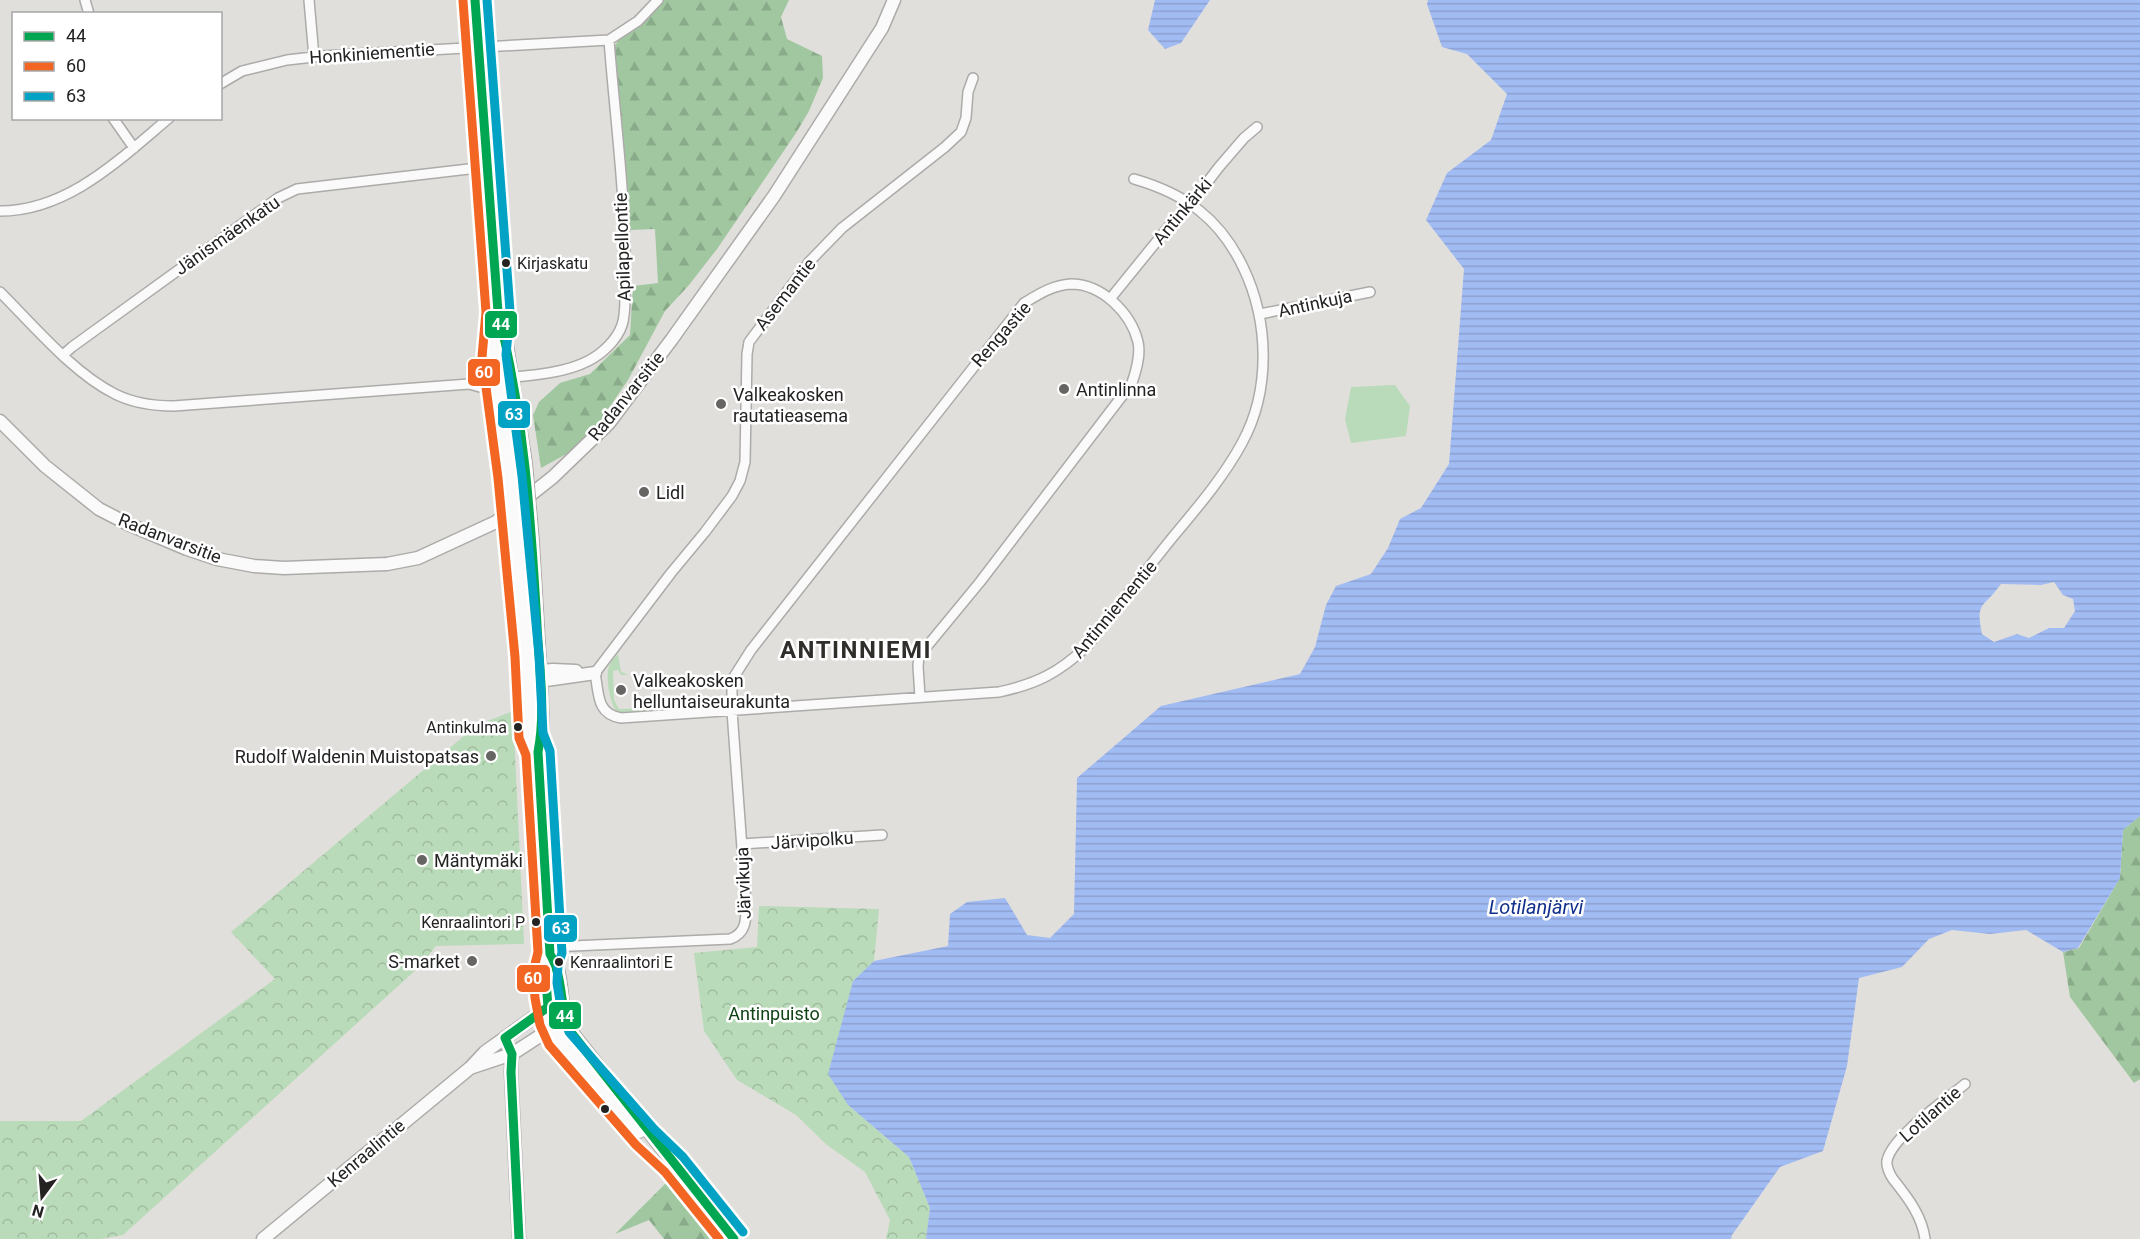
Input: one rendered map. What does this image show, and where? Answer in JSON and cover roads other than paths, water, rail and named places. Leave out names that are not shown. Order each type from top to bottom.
[{"type":"main road","points":[[475,0],[498,312],[506,344],[502,379],[510,477],[517,551],[536,679]]},
{"type":"main road","points":[[502,379],[525,463],[532,542],[536,679],[531,736],[538,752],[550,951],[545,964],[555,1006],[570,1031],[734,1239]]},
{"type":"main road","points":[[555,1006],[552,1028],[559,1039],[645,1137],[674,1164]]},
{"type":"street","points":[[309,0],[314,57]]},
{"type":"street","name":"Honkiniementie","points":[[222,83],[242,70],[287,60],[609,39],[638,21],[658,0]]},
{"type":"street","name":"Radanvarsitie","points":[[0,421],[45,466],[99,509],[157,537],[217,559],[254,566],[284,568],[387,564],[418,558],[496,522],[554,477],[609,423],[774,196],[882,28],[894,0]]},
{"type":"street","name":"Apilapellontie","points":[[502,379],[575,367],[603,351],[615,339],[622,325],[625,246],[609,39]]},
{"type":"street","name":"Asemantie","points":[[595,673],[705,532],[732,496],[740,481],[745,462],[749,342],[809,262],[842,228],[961,132],[966,118],[973,78]]},
{"type":"street","points":[[114,120],[134,148]]},
{"type":"street","points":[[0,211],[19,211],[58,200],[84,185],[134,148],[167,120]]},
{"type":"street","name":"Antinkärki","points":[[1110,299],[1170,225],[1190,205],[1225,159],[1257,127]]},
{"type":"street","name":"Jänismäenkatu","points":[[63,355],[278,198],[297,189],[486,167]]},
{"type":"street","name":"Antinniementie","points":[[595,673],[601,707],[605,713],[613,717],[999,692],[1026,686],[1070,663],[1087,646],[1224,473],[1243,441],[1255,410],[1263,369],[1264,338],[1260,314],[1252,286],[1234,248],[1216,224],[1190,205],[1169,193],[1134,179]]},
{"type":"street","name":"Rengastie","points":[[732,711],[732,680],[751,650],[1024,303],[1047,289],[1072,284],[1093,289],[1110,299],[1130,323],[1138,343],[1138,363],[1132,383],[980,582],[919,656],[920,697]]},
{"type":"street","points":[[0,292],[63,355],[88,376],[116,394],[153,406],[294,398],[470,384],[478,378],[502,379]]},
{"type":"street","name":"Antinkuja","points":[[1260,314],[1371,292]]},
{"type":"street","points":[[536,679],[595,673]]},
{"type":"street","name":"Järvikuja","points":[[550,951],[737,937],[745,926],[746,919],[732,711]]},
{"type":"street","name":"Järvipolku","points":[[742,844],[882,835]]},
{"type":"street","name":"Kenraalintie","points":[[263,1239],[470,1068],[485,1052],[555,1006]]},
{"type":"street","name":"Kenraalintie","points":[[470,1068],[512,1054],[552,1028]]},
{"type":"street","points":[[505,1038],[512,1054],[519,1239]]},
{"type":"street","name":"Lotilantie","points":[[1925,1239],[1924,1228],[1907,1195],[1890,1176],[1887,1162],[1894,1146],[1904,1133],[1965,1084]]},
{"type":"water","points":[[1155,0],[1210,0],[1181,43],[1165,49],[1148,30]]},
{"type":"water","name":"Lotilanjärvi","points":[[1428,0],[2140,0],[2140,816],[2123,830],[2120,878],[2078,948],[2063,952],[2026,930],[1990,934],[1952,930],[1929,939],[1902,967],[1859,978],[1847,1066],[1823,1151],[1780,1167],[1731,1239],[926,1239],[930,1208],[909,1157],[848,1105],[828,1074],[853,981],[874,961],[948,946],[950,914],[967,902],[1005,898],[1027,935],[1050,938],[1074,914],[1077,778],[1161,706],[1300,674],[1315,647],[1326,605],[1336,586],[1371,574],[1388,548],[1400,519],[1421,508],[1449,464],[1464,269],[1426,220],[1447,173],[1491,140],[1507,94],[1467,54],[1442,47],[1427,4]],"holes":[[[2054,582],[2063,595],[2073,599],[2075,611],[2064,628],[2049,628],[2029,638],[2017,634],[1994,642],[1982,634],[1980,610],[2001,584],[2041,585]]]},
{"type":"place","name":"Kirjaskatu","points":[[506,263]]},
{"type":"place","name":"Antinlinna","points":[[1064,389]]},
{"type":"place","name":"Valkeakosken rautatieasema","points":[[721,404]]},
{"type":"place","name":"Lidl","points":[[644,492]]},
{"type":"place","name":"Valkeakosken helluntaiseurakunta","points":[[621,690]]},
{"type":"place","name":"Antinkulma","points":[[518,727]]},
{"type":"place","name":"Rudolf Waldenin Muistopatsas","points":[[491,756]]},
{"type":"place","name":"Mäntymäki","points":[[422,860]]},
{"type":"place","name":"Kenraalintori P","points":[[536,922]]},
{"type":"place","name":"S-market","points":[[472,961]]},
{"type":"place","name":"Kenraalintori E","points":[[559,962]]},
{"type":"district","name":"ANTINNIEMI","points":[[856,650]]},
{"type":"park label","name":"Antinpuisto","points":[[774,1013]]}]
